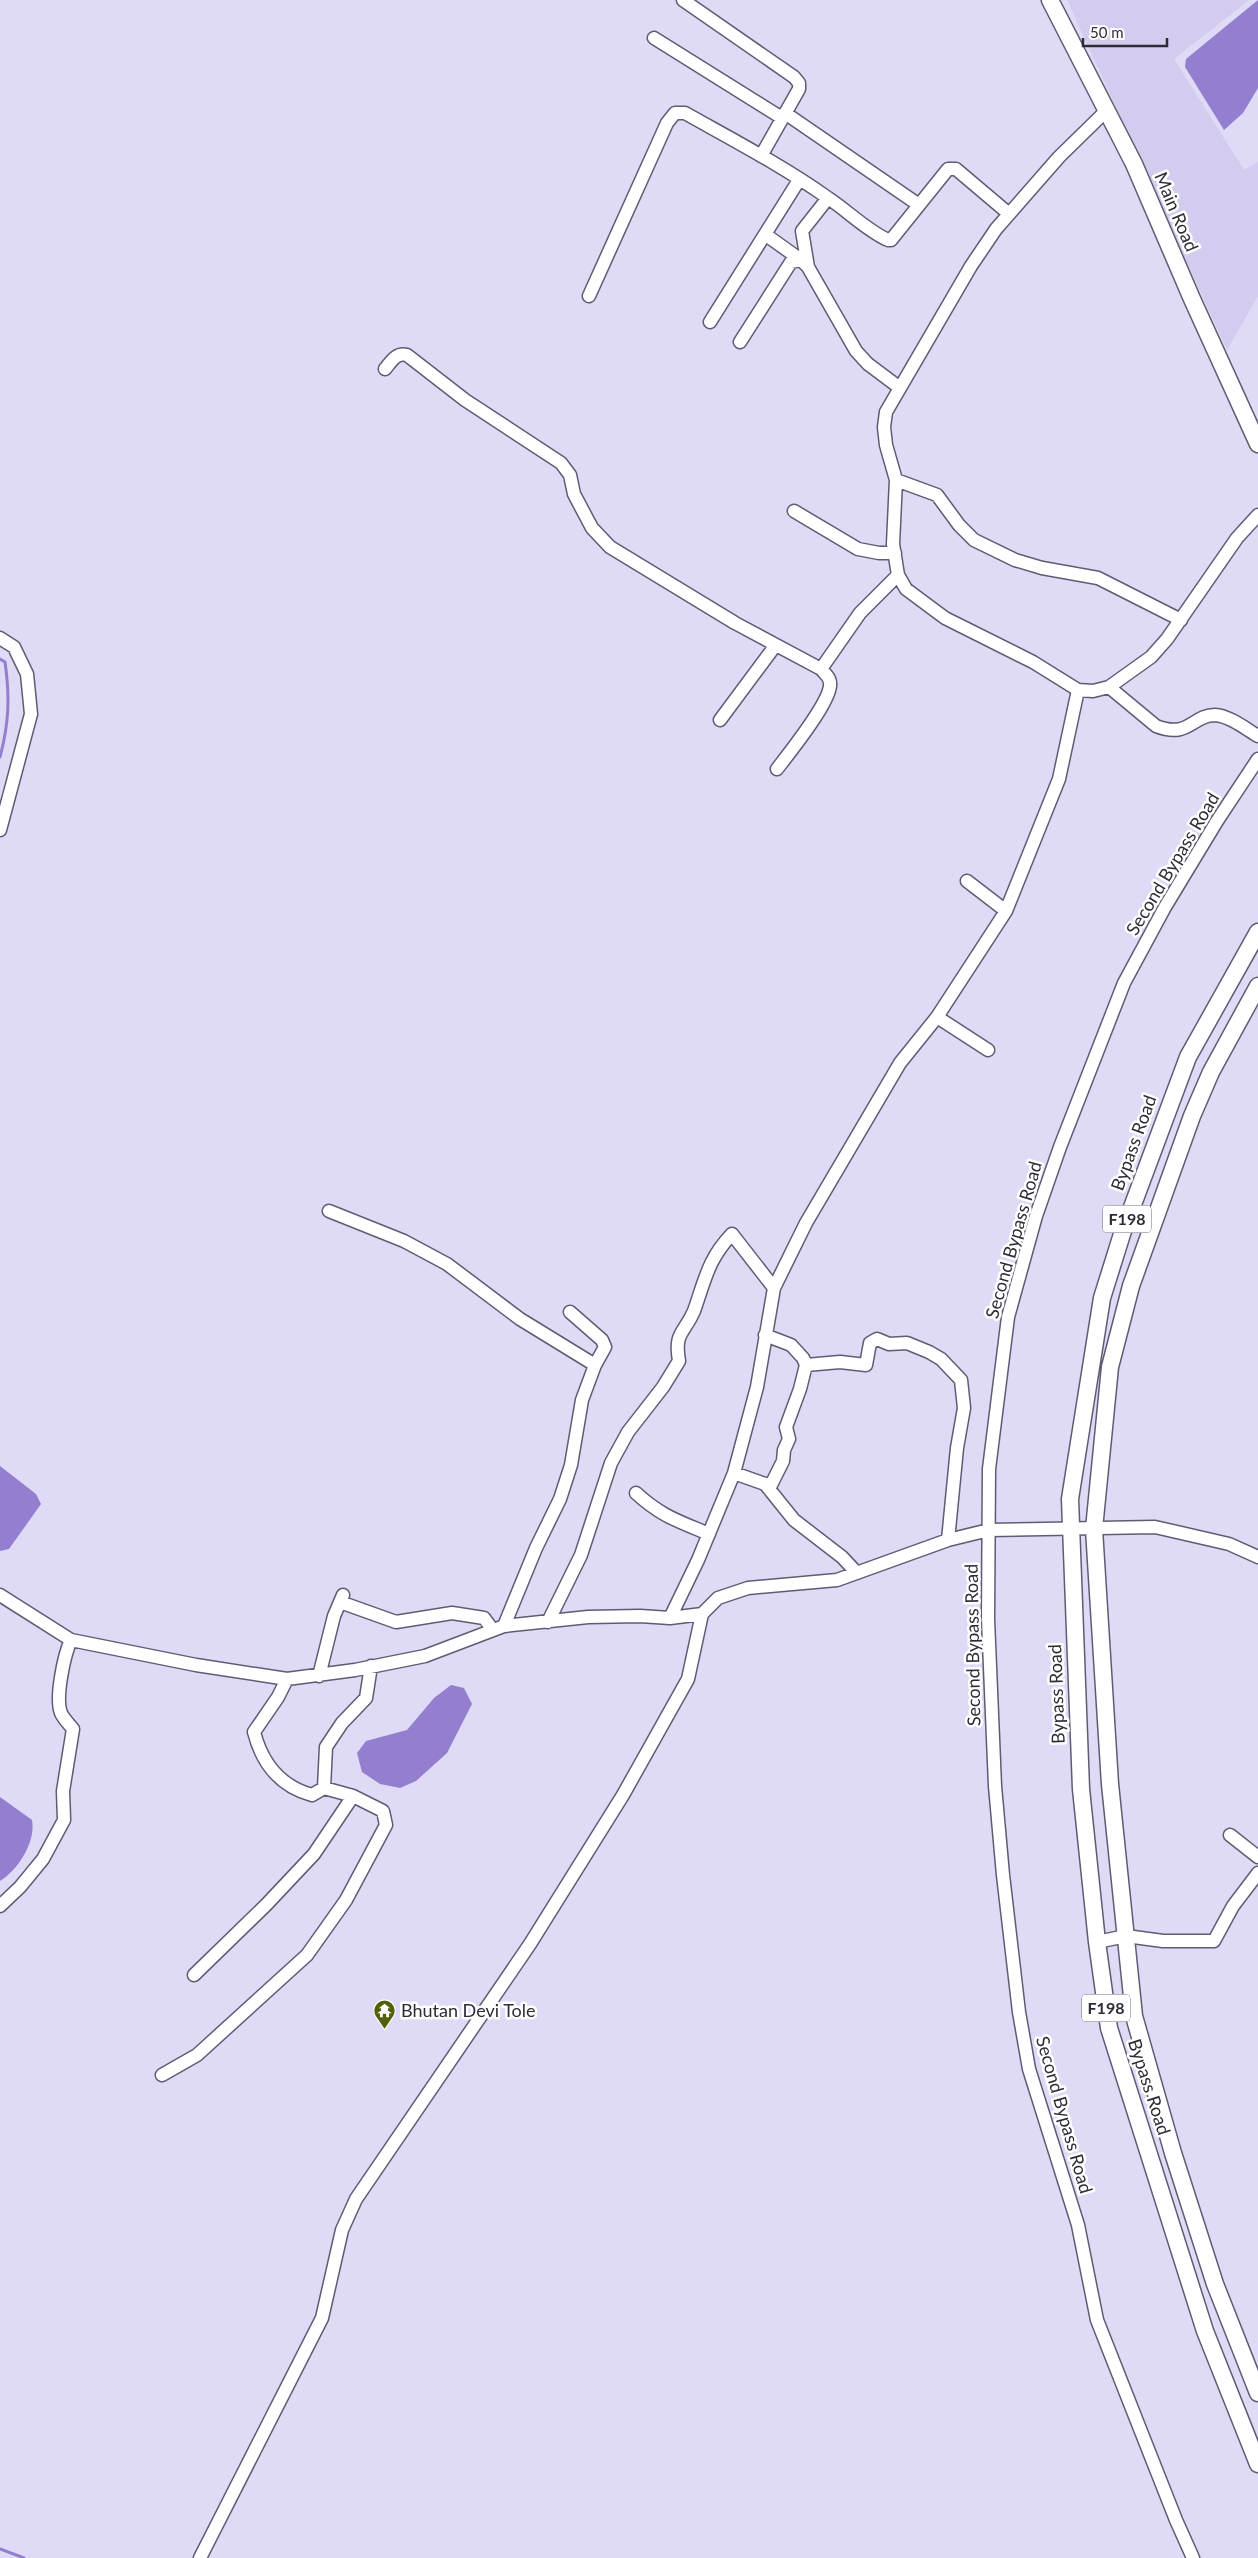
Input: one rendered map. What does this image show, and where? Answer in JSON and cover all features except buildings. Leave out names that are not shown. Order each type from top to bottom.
[{"type":"main road","name":"Main Road","points":[[1050,0],[1134,164],[1192,299],[1256,434]]},
{"type":"main road","name":"Bypass Road","points":[[1258,932],[1188,1056],[1146,1166],[1102,1298],[1070,1500],[1081,1780],[1097,1942],[1109,2028],[1205,2331],[1258,2464]]},
{"type":"main road","name":"Bypass Road","points":[[1258,986],[1211,1072],[1170,1175],[1132,1286],[1110,1367],[1094,1529],[1110,1784],[1134,2016],[1173,2153],[1215,2284],[1258,2393]]},
{"type":"main road","points":[[1146,1166],[1170,1175]]},
{"type":"main road","points":[[1205,2331],[1229,2319]]},
{"type":"street","points":[[684,0],[800,83],[761,156]]},
{"type":"street","points":[[654,38],[784,115],[919,205]]},
{"type":"street","points":[[1106,111],[1059,156],[1008,214],[971,266],[886,412],[884,427],[886,445],[896,480],[893,524],[898,574],[906,589],[945,618],[1033,662],[1078,690],[1093,691],[1109,686],[1151,657],[1181,620],[1237,538],[1258,514]]},
{"type":"street","points":[[589,296],[667,122],[675,113],[685,113],[761,156],[828,198],[888,240],[891,240],[948,169],[951,168],[956,169],[1008,214]]},
{"type":"street","points":[[710,322],[799,180]]},
{"type":"street","points":[[805,263],[802,231],[828,198]]},
{"type":"street","points":[[766,235],[805,263],[856,351],[868,364],[900,388]]},
{"type":"street","points":[[740,342],[791,262],[805,263]]},
{"type":"street","points":[[385,369],[395,357],[402,354],[407,355],[465,400],[561,463],[570,475],[574,494],[600,538],[696,600],[775,646],[821,669],[830,679],[830,687],[819,710],[777,769]]},
{"type":"street","points":[[896,480],[937,495],[959,525],[974,540],[1015,560],[1042,568],[1098,578],[1181,620]]},
{"type":"street","points":[[794,511],[858,549],[873,553],[895,553]]},
{"type":"street","points":[[821,669],[860,613],[898,574]]},
{"type":"street","points":[[0,638],[14,647],[27,674],[31,714],[0,830]]},
{"type":"street","points":[[720,720],[775,646]]},
{"type":"street","points":[[1109,686],[1156,726],[1165,730],[1176,731],[1213,715],[1224,717],[1258,736]]},
{"type":"street","points":[[670,1618],[709,1534],[734,1473],[757,1387],[774,1288],[806,1223],[900,1063],[937,1017],[1006,910],[1059,779],[1078,690]]},
{"type":"street","name":"Second Bypass Road","points":[[1193,2558],[1176,2520],[1098,2320],[1078,2225],[1029,2069],[1019,2012],[1002,1876],[995,1786],[988,1619],[989,1469],[1008,1318],[1036,1216],[1060,1147],[1124,983],[1193,860],[1258,759]]},
{"type":"street","points":[[967,881],[1006,910]]},
{"type":"street","points":[[937,1017],[988,1050]]},
{"type":"street","points":[[330,1211],[404,1241],[447,1264],[520,1319],[595,1365]]},
{"type":"street","points":[[548,1622],[581,1555],[611,1463],[628,1432],[663,1387],[679,1361],[676,1344],[693,1312],[708,1266],[721,1245],[732,1234],[774,1288]]},
{"type":"street","points":[[499,1628],[560,1499],[571,1465],[582,1400],[595,1365],[605,1347],[602,1340],[570,1312]]},
{"type":"street","points":[[766,1335],[792,1345],[803,1358],[806,1365],[800,1389],[786,1427],[789,1439],[783,1461],[769,1489]]},
{"type":"street","points":[[806,1365],[840,1362],[866,1365],[870,1343],[877,1339],[889,1344],[907,1343],[929,1352],[941,1359],[961,1380],[964,1408],[957,1448],[948,1540]]},
{"type":"street","points":[[734,1473],[765,1484],[794,1520],[842,1556],[856,1573]]},
{"type":"street","points":[[636,1493],[654,1510],[670,1519],[709,1534]]},
{"type":"street","points":[[200,2558],[322,2318],[342,2230],[356,2199],[530,1944],[623,1795],[688,1679],[702,1614],[718,1598],[748,1588],[828,1581],[948,1540],[989,1530],[1155,1527],[1229,1544],[1258,1557]]},
{"type":"street","points":[[0,1595],[71,1640],[215,1668],[287,1679],[319,1676],[425,1656],[499,1628],[588,1617],[640,1616],[670,1618],[702,1614]]},
{"type":"street","points":[[319,1676],[342,1598],[396,1622],[452,1613],[484,1618],[499,1628]]},
{"type":"street","points":[[0,1906],[20,1887],[43,1859],[64,1820],[63,1791],[72,1729],[61,1714],[58,1699],[66,1651],[71,1640]]},
{"type":"street","points":[[324,1788],[326,1747],[342,1723],[366,1698],[371,1666]]},
{"type":"street","points":[[162,2075],[197,2055],[307,1955],[346,1900],[386,1825],[383,1811],[352,1796],[324,1788],[312,1794],[301,1792],[278,1779],[259,1753],[254,1732],[278,1697],[287,1679]]},
{"type":"street","points":[[194,1975],[266,1905],[314,1854],[352,1796]]},
{"type":"street","points":[[1230,1835],[1258,1857]]},
{"type":"street","points":[[1097,1942],[1126,1936],[1163,1941],[1214,1941],[1233,1906],[1258,1873]]},
{"type":"shaded area","points":[[1067,0],[1249,0],[1174,59],[1244,170],[1258,162],[1258,296],[1227,350]]},
{"type":"shaded area","points":[[1258,0],[1258,88],[1243,113],[1224,130],[1185,67],[1186,59]]},
{"type":"shaded area","points":[[0,1466],[36,1494],[41,1504],[9,1549],[0,1551]]},
{"type":"shaded area","points":[[451,1685],[464,1688],[472,1704],[447,1753],[416,1781],[400,1788],[380,1784],[362,1772],[357,1753],[366,1741],[407,1730],[434,1698]]},
{"type":"shaded area","points":[[0,1797],[32,1820],[33,1828],[24,1855],[13,1870],[0,1881]]},
{"type":"waterway","points":[[0,659],[5,662],[8,687],[7,721],[0,757]]},
{"type":"waterway","points":[[0,2549],[24,2558]]},
{"type":"place","name":"Bhutan Devi Tole","points":[[385,2030]]}]
